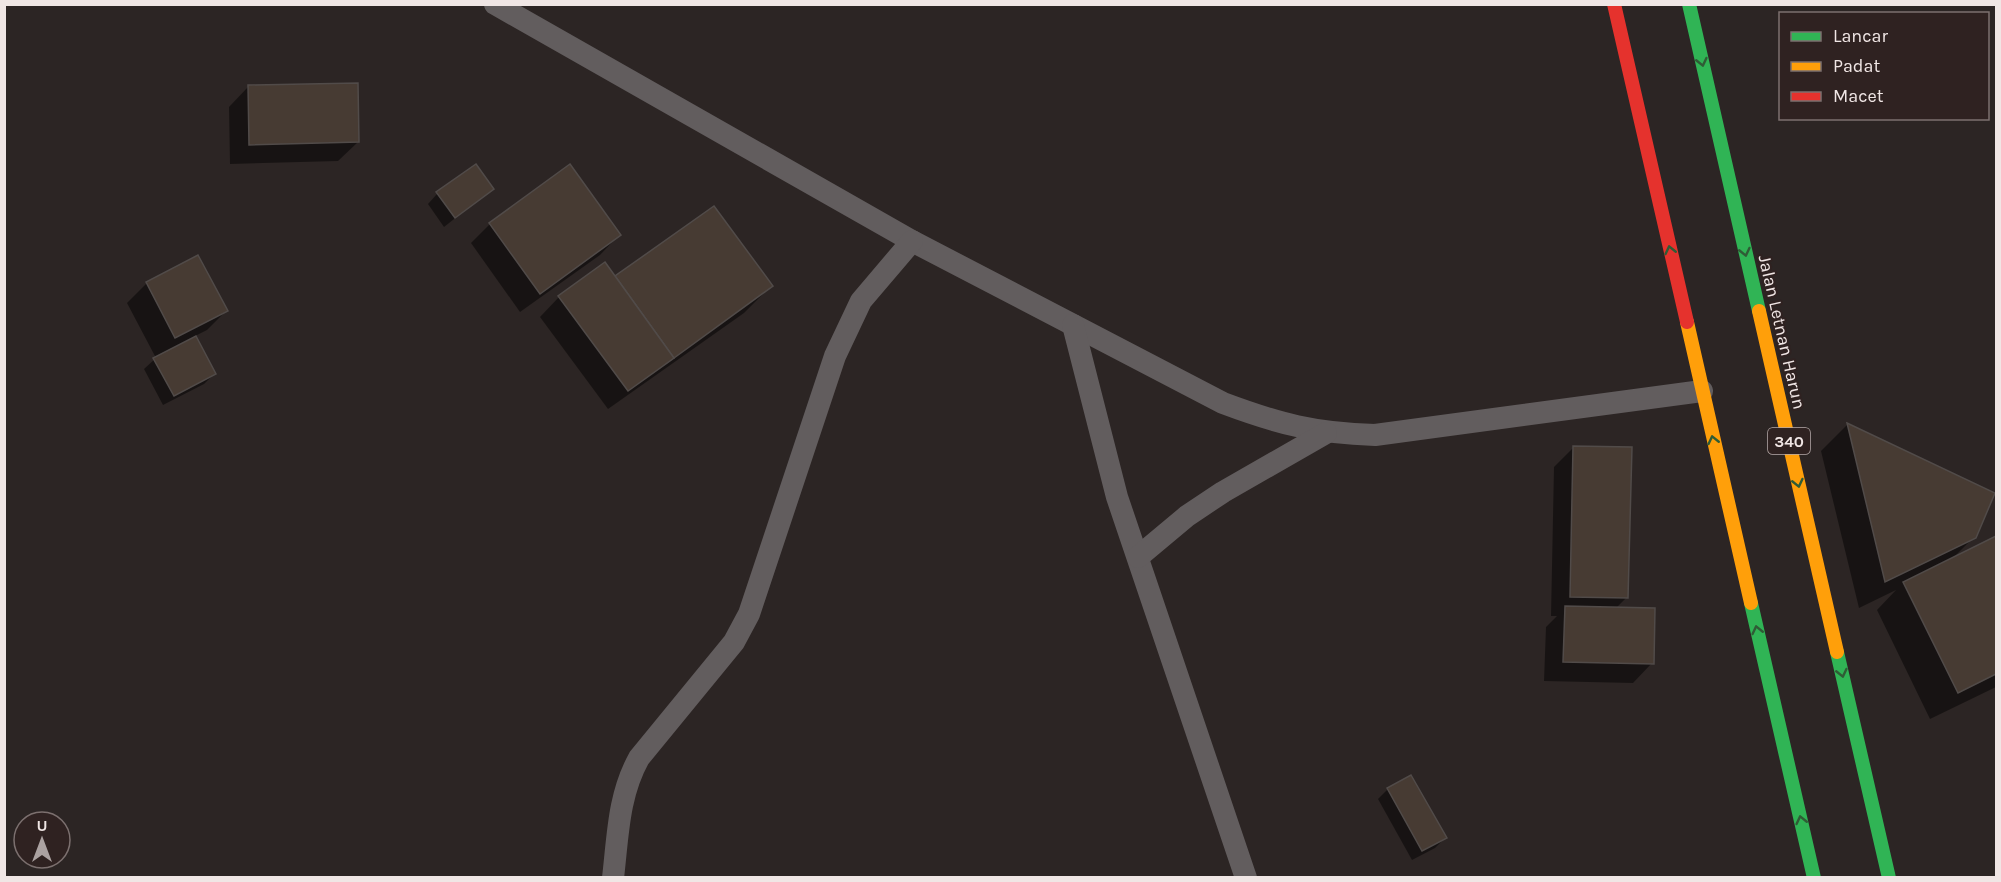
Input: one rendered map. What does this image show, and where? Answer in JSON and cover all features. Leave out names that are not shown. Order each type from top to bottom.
[{"type":"main road","points":[[1614,4],[1814,878]]},
{"type":"main road","name":"Jalan Letnan Harun","points":[[1689,4],[1889,878]]},
{"type":"lane","points":[[495,4],[912,241],[1222,403],[1273,422],[1326,434],[1375,435],[1702,392]]},
{"type":"lane","points":[[613,878],[621,801],[627,780],[639,758],[734,642],[749,614],[835,356],[861,301],[912,241]]},
{"type":"lane","points":[[1073,325],[1117,497],[1246,878]]},
{"type":"lane","points":[[1138,557],[1205,504],[1326,434]]},
{"type":"building","points":[[358,83],[359,142],[249,145],[248,85]]},
{"type":"building","points":[[476,164],[494,189],[455,218],[436,192]]},
{"type":"building","points":[[570,164],[621,235],[540,294],[489,223]]},
{"type":"building","points":[[714,206],[773,286],[674,358],[615,276]]},
{"type":"building","points":[[198,255],[228,311],[175,338],[146,282]]},
{"type":"building","points":[[605,262],[674,358],[628,391],[558,296]]},
{"type":"building","points":[[196,336],[216,374],[174,396],[153,358]]},
{"type":"building","points":[[1847,423],[1995,493],[1976,538],[1885,582]]},
{"type":"building","points":[[1573,446],[1632,447],[1628,598],[1570,597]]},
{"type":"building","points":[[1996,536],[1996,674],[1958,693],[1903,582]]},
{"type":"building","points":[[1565,606],[1655,608],[1654,664],[1563,662]]},
{"type":"building","points":[[1411,775],[1447,838],[1422,851],[1387,788]]},
{"type":"traffic: fast","points":[[1689,4],[1759,311]]},
{"type":"traffic: fast","points":[[1751,603],[1814,878]]},
{"type":"traffic: fast","points":[[1837,652],[1889,878]]},
{"type":"traffic: slow","points":[[1759,311],[1837,652]]},
{"type":"traffic: slow","points":[[1687,322],[1751,603]]},
{"type":"traffic: jam","points":[[1614,4],[1687,322]]}]
